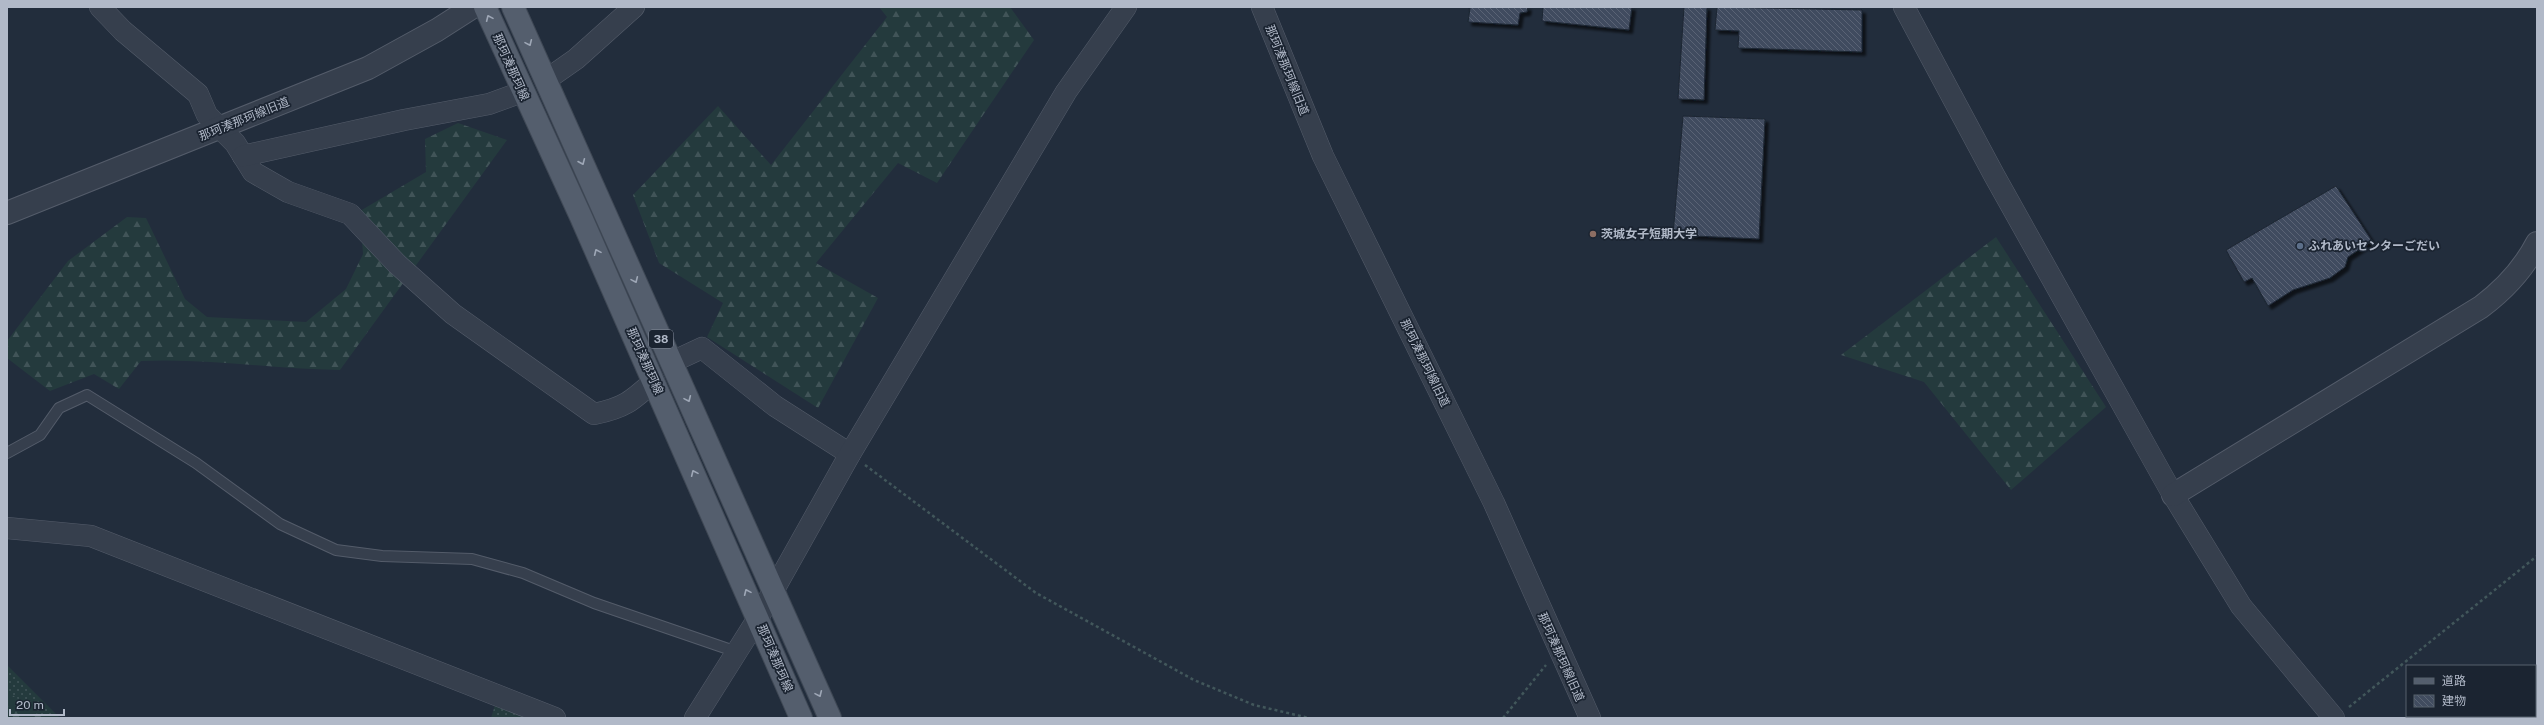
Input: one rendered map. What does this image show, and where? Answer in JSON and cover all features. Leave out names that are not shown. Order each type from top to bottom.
[{"type":"main road","name":"那珂湊那珂線","points":[[484,7],[522,92],[581,216],[801,718]]},
{"type":"main road","name":"那珂湊那珂線","points":[[513,7],[830,718]]},
{"type":"street","points":[[100,7],[123,31],[198,94],[207,115],[235,143],[253,172],[288,192],[350,214],[397,264],[453,314],[594,414],[616,409],[632,400],[654,381]]},
{"type":"street","name":"那珂湊那珂線旧道","points":[[7,213],[220,129],[368,68],[437,30],[473,7]]},
{"type":"street","points":[[546,80],[576,59],[634,7]]},
{"type":"street","points":[[696,718],[758,618],[850,454],[1066,92],[1126,7]]},
{"type":"street","name":"那珂湊那珂線旧道","points":[[1262,7],[1323,156],[1494,503],[1558,651],[1590,718]]},
{"type":"street","points":[[1904,7],[1994,175],[2173,495],[2241,606],[2341,713]]},
{"type":"street","points":[[243,156],[404,120],[489,104],[522,92]]},
{"type":"street","points":[[2173,495],[2481,307],[2501,293],[2530,258],[2537,243]]},
{"type":"street","points":[[672,362],[702,348],[775,406],[850,454]]},
{"type":"street","points":[[7,528],[91,536],[555,718]]},
{"type":"lane","points":[[7,453],[40,435],[59,408],[87,395],[196,463],[280,524],[336,550],[382,556],[472,559],[523,573],[594,604],[736,652]]},
{"type":"path","points":[[850,454],[1036,593],[1194,680],[1254,705],[1309,718]]},
{"type":"path","points":[[2341,713],[2537,556]]},
{"type":"path","points":[[1503,718],[1558,651]]},
{"type":"green space","points":[[879,7],[1010,7],[1034,40],[937,183],[898,163],[816,263],[878,298],[818,408],[707,337],[723,303],[659,263],[633,195],[718,106],[771,165],[887,17]]},
{"type":"green space","points":[[458,123],[507,140],[340,370],[215,362],[166,360],[141,361],[119,389],[94,374],[50,391],[7,358],[7,341],[68,261],[127,217],[146,218],[185,299],[207,317],[306,322],[346,289],[363,254],[360,211],[426,172],[425,139]]},
{"type":"green space","points":[[1996,237],[2106,407],[2011,490],[1924,382],[1841,355]]},
{"type":"green space","points":[[7,665],[60,718],[7,718]]},
{"type":"green space","points":[[7,691],[43,718],[7,718]]},
{"type":"green space","points":[[495,705],[527,718],[491,718]]},
{"type":"building","points":[[1466,7],[1528,7],[1527,12],[1520,13],[1518,25],[1468,22],[1470,8]]},
{"type":"building","points":[[1543,7],[1632,7],[1629,30],[1542,21]]},
{"type":"building","points":[[1684,7],[1707,7],[1704,100],[1678,99]]},
{"type":"building","points":[[1717,7],[1862,10],[1862,52],[1738,48],[1739,31],[1715,30]]},
{"type":"building","points":[[1683,116],[1765,119],[1759,239],[1673,235]]},
{"type":"building","name":"ふれあいセンターごだい","points":[[2336,186],[2372,241],[2348,257],[2345,267],[2330,278],[2293,290],[2268,306],[2252,278],[2244,282],[2226,250]]},
{"type":"place","name":"茨城女子短期大学","points":[[1593,234]]},
{"type":"place","name":"ふれあいセンターごだい","points":[[2300,246]]}]
